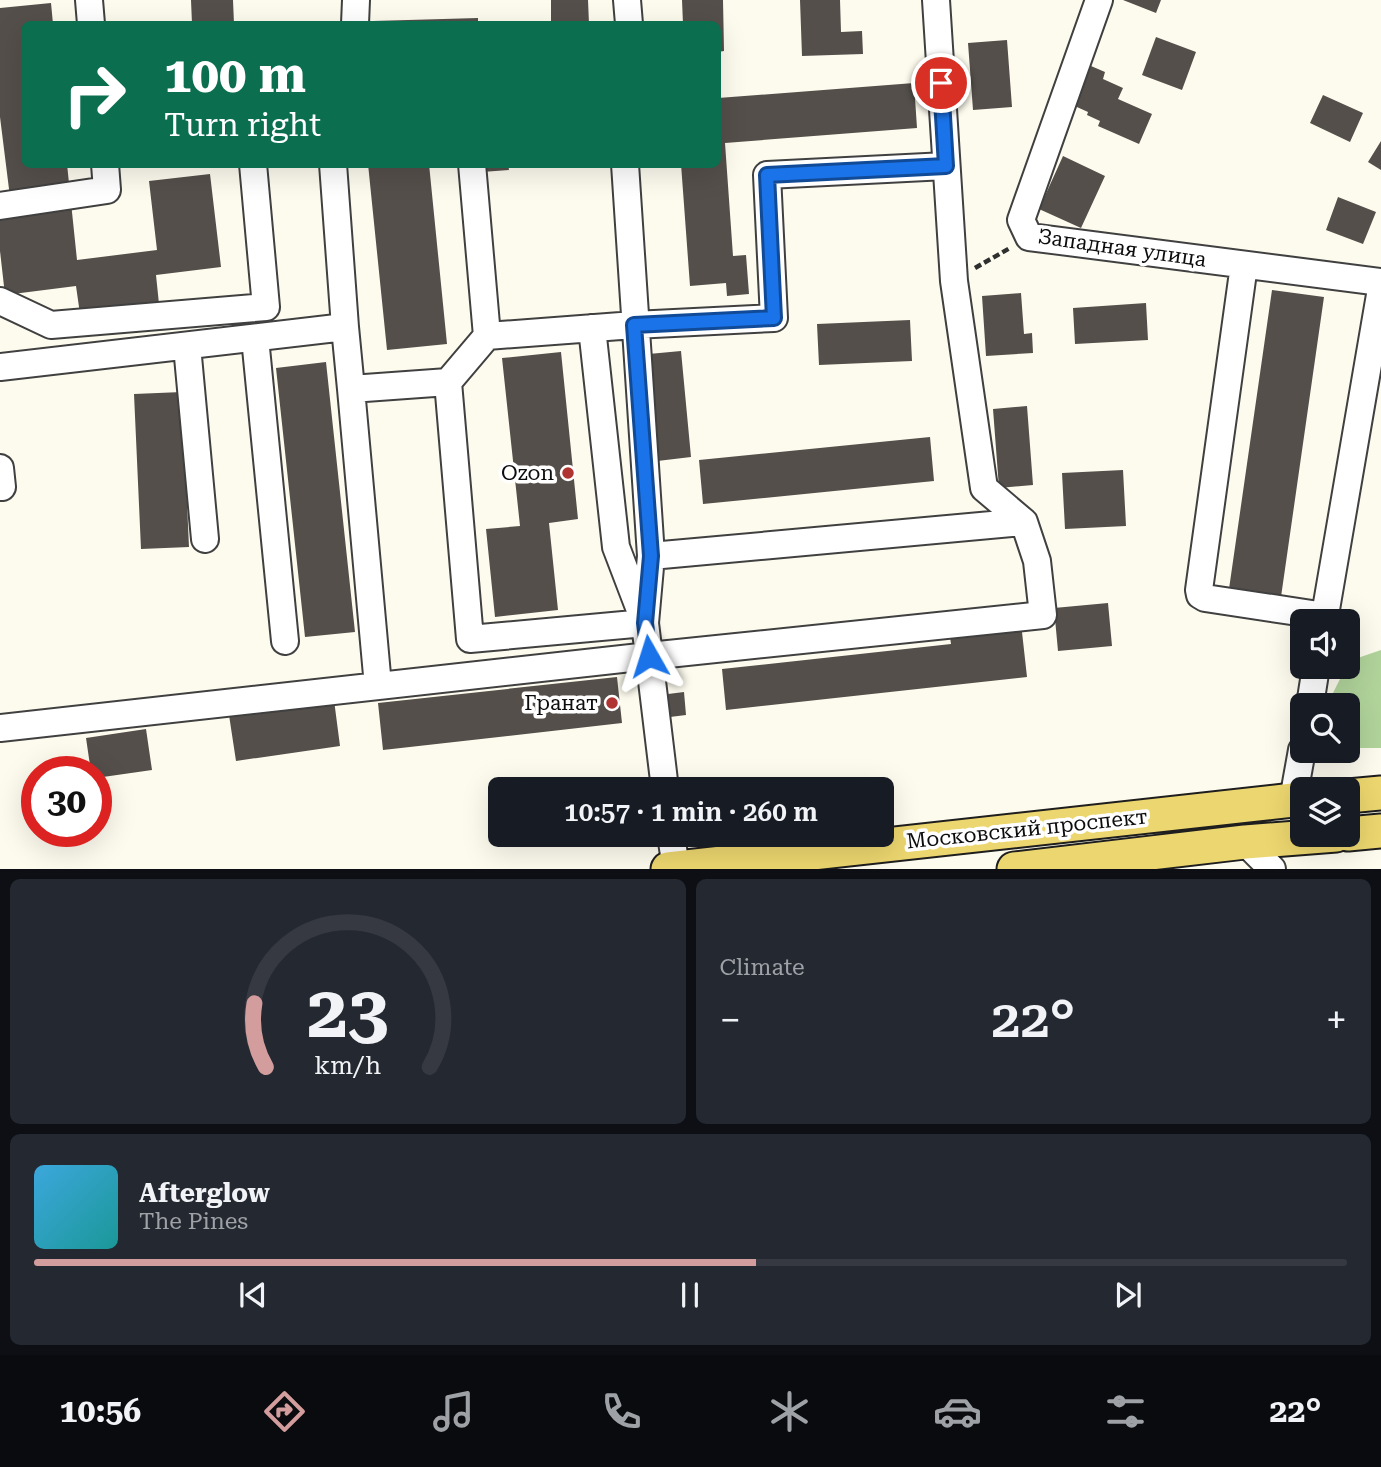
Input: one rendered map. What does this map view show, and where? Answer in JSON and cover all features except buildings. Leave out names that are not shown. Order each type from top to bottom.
[{"type":"main road","points":[[1360,795],[1381,793]]},
{"type":"main road","name":"Московский проспект","points":[[668,869],[1290,800]]},
{"type":"main road","points":[[1360,833],[1381,831]]},
{"type":"main road","name":"Московский проспект","points":[[1014,869],[1290,839]]},
{"type":"street","points":[[89,0],[91,21]]},
{"type":"street","points":[[355,21],[356,0]]},
{"type":"street","points":[[627,0],[629,21]]},
{"type":"street","points":[[0,728],[1043,615],[1037,561],[1024,522],[984,488],[954,281],[936,0]]},
{"type":"street","name":"Западная улица","points":[[1099,0],[1021,220],[1029,237],[1381,282]]},
{"type":"street","points":[[486,336],[774,318],[767,175],[946,166]]},
{"type":"street","points":[[0,206],[107,190],[105,168]]},
{"type":"street","points":[[0,301],[51,326],[266,307],[253,168]]},
{"type":"street","points":[[333,168],[378,686]]},
{"type":"street","points":[[472,168],[486,336],[448,382],[470,639],[645,623]]},
{"type":"street","points":[[625,168],[651,556],[645,623],[664,777]]},
{"type":"street","points":[[1244,264],[1200,595],[1290,613]]},
{"type":"street","points":[[1326,609],[1381,289]]},
{"type":"street","points":[[0,367],[345,327]]},
{"type":"street","points":[[592,328],[616,547],[645,623]]},
{"type":"street","points":[[255,338],[285,641]]},
{"type":"street","points":[[187,346],[205,539]]},
{"type":"street","points":[[351,389],[448,382]]},
{"type":"street","points":[[651,556],[1024,522]]},
{"type":"street","points":[[1245,842],[1272,869]]},
{"type":"street","points":[[673,847],[676,868]]},
{"type":"path","points":[[954,281],[1029,237]]},
{"type":"green space","points":[[1381,650],[1381,748],[1360,748],[1360,693],[1333,693],[1340,679],[1360,679],[1360,657]]},
{"type":"place","name":"Ozon","points":[[568,473]]},
{"type":"place","name":"Гранат","points":[[612,703]]},
{"type":"route","points":[[649,656],[645,623],[651,556],[634,325],[774,318],[767,175],[946,166],[941,83]]}]
